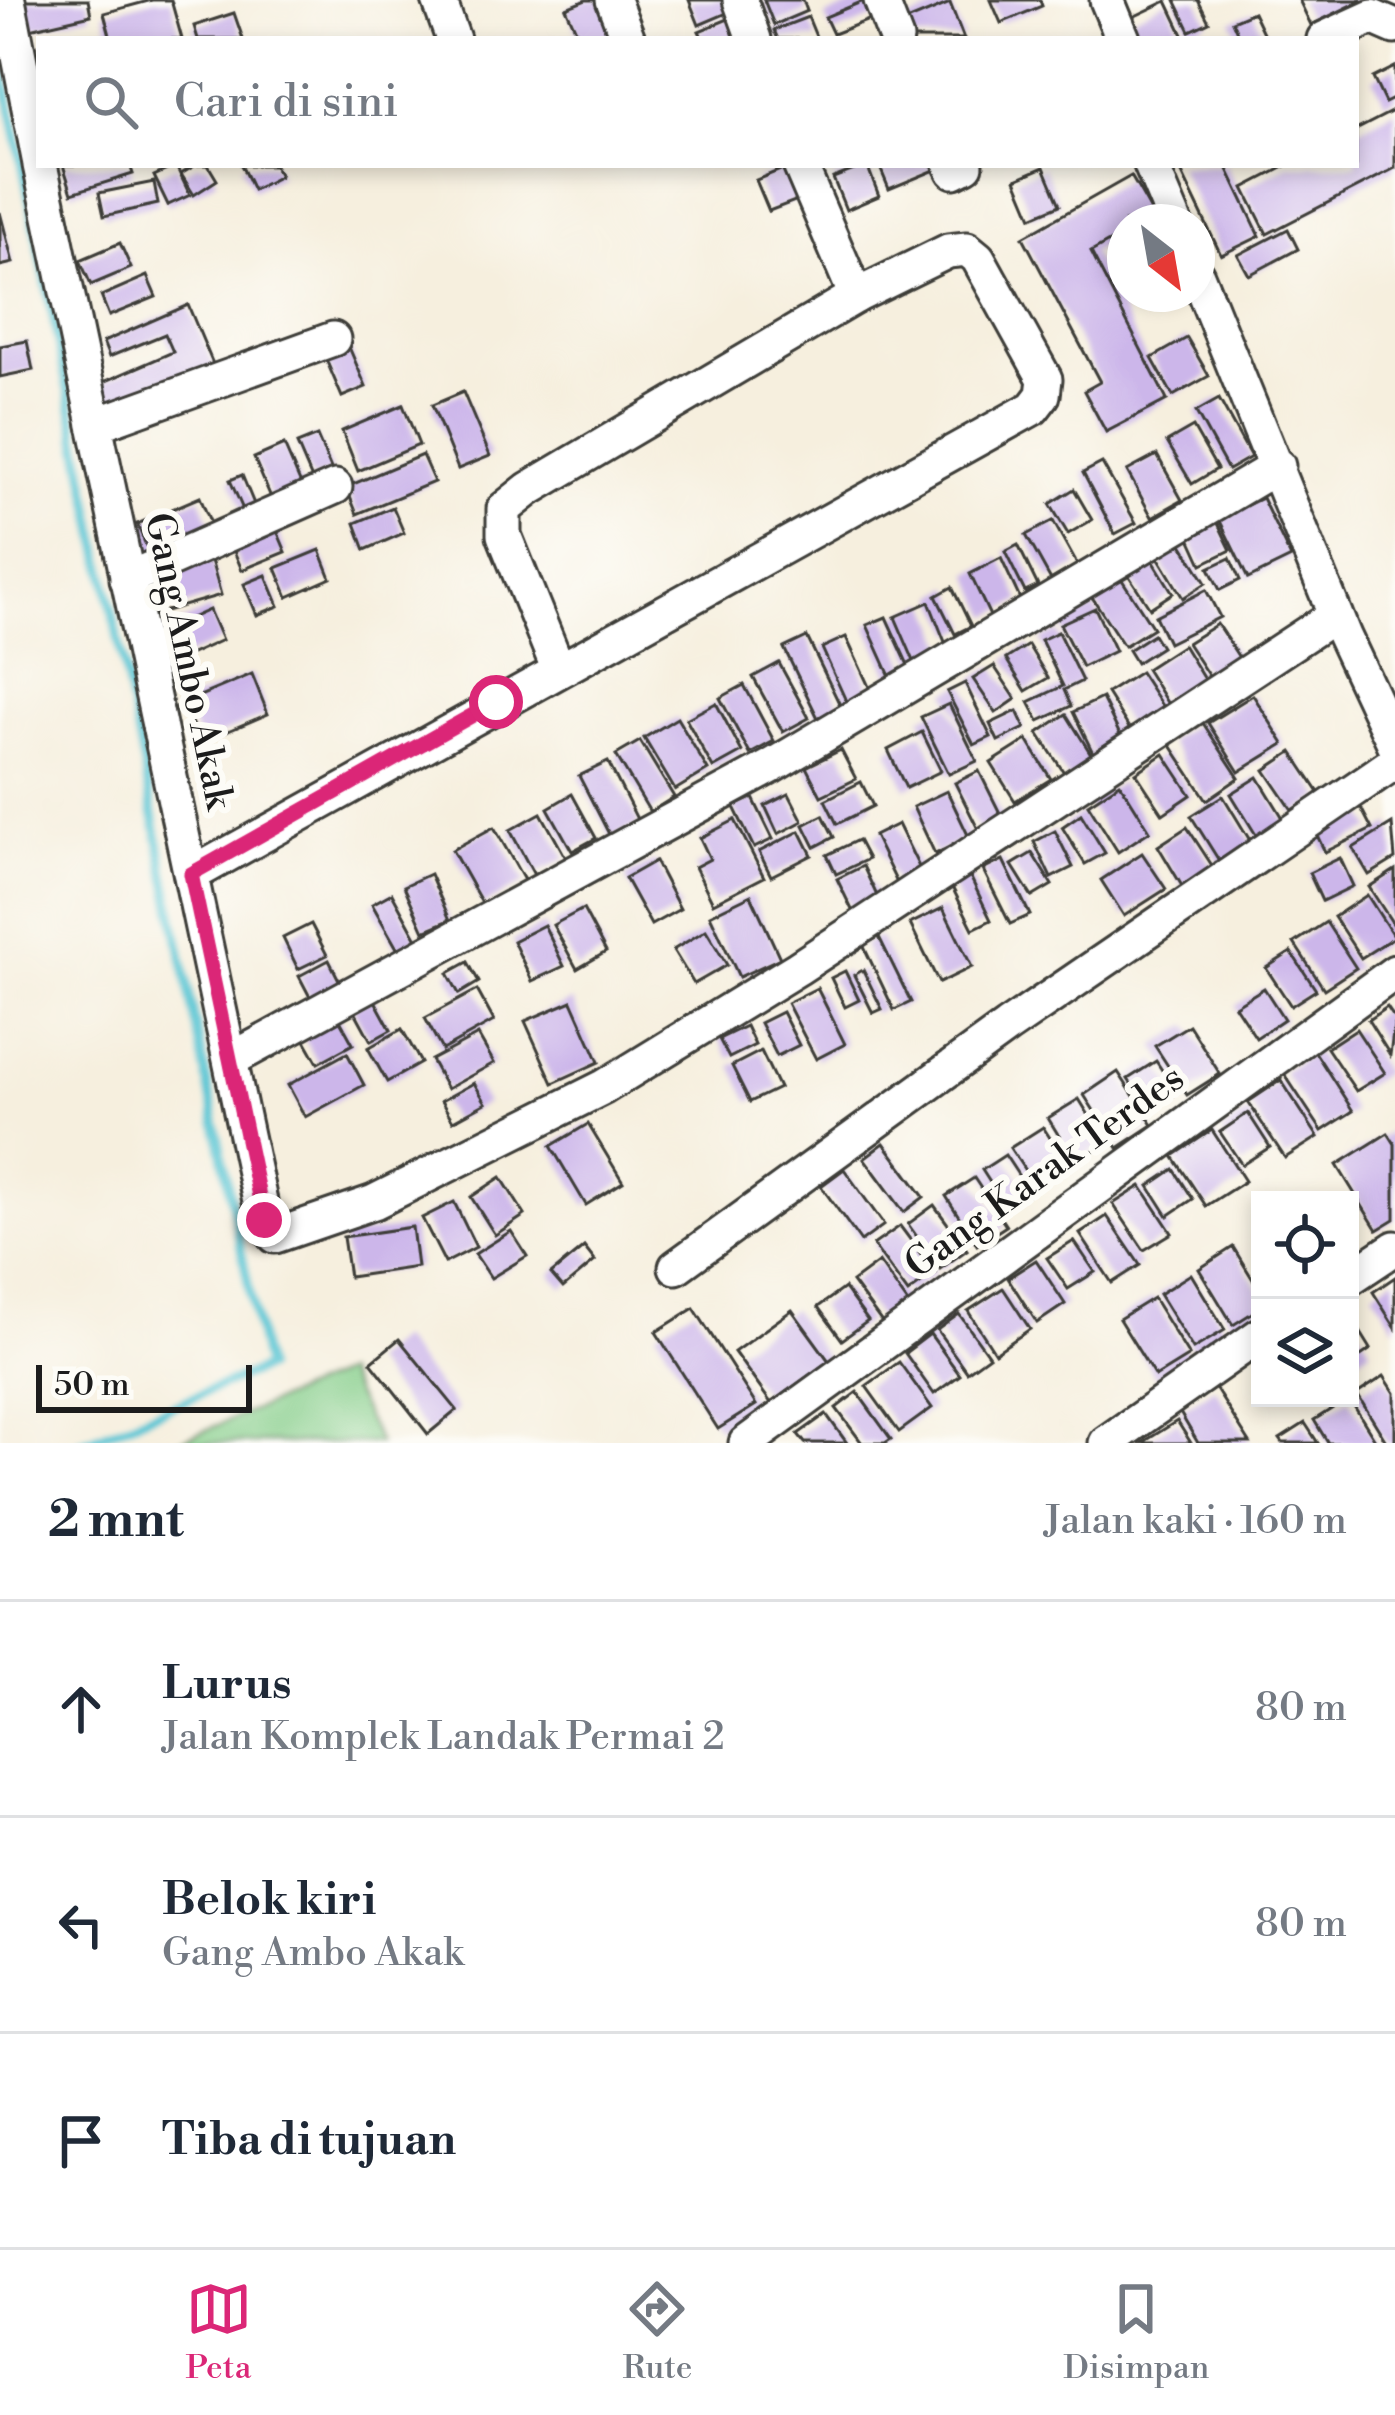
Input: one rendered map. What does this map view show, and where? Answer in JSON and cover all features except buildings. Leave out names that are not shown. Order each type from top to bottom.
[{"type":"street","name":"Gang Ambo Akak","points":[[8,0],[36,142]]},
{"type":"street","points":[[439,0],[452,36]]},
{"type":"street","points":[[613,0],[627,36]]},
{"type":"street","points":[[740,0],[753,36]]},
{"type":"street","points":[[880,0],[895,36]]},
{"type":"street","points":[[1106,0],[1122,36]]},
{"type":"street","points":[[1331,36],[1372,17],[1395,27]]},
{"type":"street","name":"Gang Ambo Akak","points":[[41,168],[264,1220],[269,1231],[281,1237],[451,1166],[683,1040],[1335,615]]},
{"type":"street","points":[[801,168],[856,296]]},
{"type":"street","points":[[1152,168],[1167,204]]},
{"type":"street","points":[[191,874],[1033,408],[1043,395],[1045,379],[978,257],[967,249],[948,251],[856,296],[504,509],[504,535],[558,668]]},
{"type":"street","points":[[1213,312],[1279,466],[1335,615],[1395,745]]},
{"type":"street","points":[[95,425],[333,339]]},
{"type":"street","points":[[232,1059],[772,766],[1279,466]]},
{"type":"street","points":[[127,579],[335,487]]},
{"type":"street","points":[[676,1267],[1006,1028],[1395,762]]},
{"type":"street","name":"Gang Karak Terdes","points":[[746,1443],[1395,972]]},
{"type":"street","points":[[1359,1272],[1395,1248]]},
{"type":"street","points":[[1106,1443],[1251,1341]]},
{"type":"green space","points":[[344,1373],[379,1443],[174,1443]]},
{"type":"waterway","points":[[0,54],[265,1368],[81,1443]]},
{"type":"route","points":[[264,1220],[191,874],[496,702]]}]
